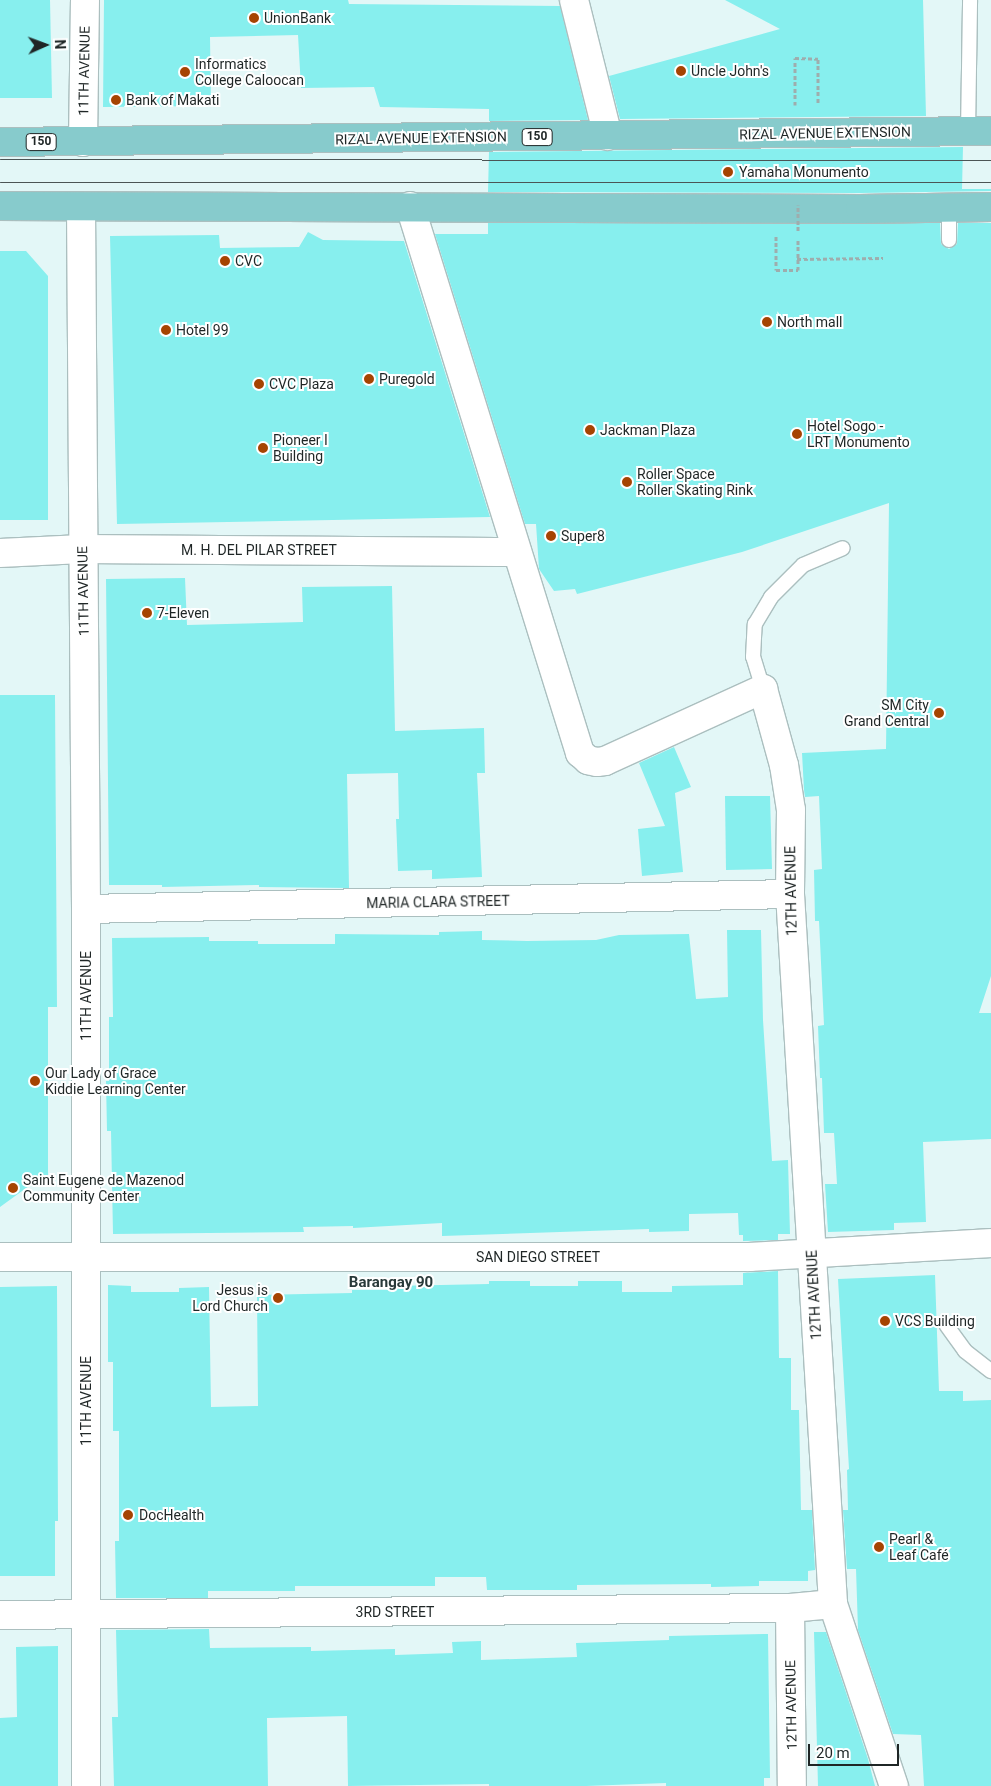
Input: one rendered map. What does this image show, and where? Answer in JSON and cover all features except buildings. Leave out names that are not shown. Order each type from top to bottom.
[{"type":"main road","name":"RIZAL AVENUE EXTENSION","points":[[0,142],[980,132]]},
{"type":"main road","points":[[0,206],[991,207]]},
{"type":"street","name":"11TH AVENUE","points":[[83,142],[86,0]]},
{"type":"street","points":[[574,0],[608,136]]},
{"type":"street","name":"11TH AVENUE","points":[[82,206],[82,549],[86,909],[86,1786]]},
{"type":"street","points":[[410,206],[580,753],[588,760],[605,761],[763,689]]},
{"type":"street","name":"M. H. DEL PILAR STREET","points":[[0,553],[82,549],[517,552]]},
{"type":"street","name":"12TH AVENUE","points":[[763,689],[784,765],[791,810],[790,894],[833,1604],[894,1786]]},
{"type":"street","name":"MARIA CLARA STREET","points":[[86,909],[790,894]]},
{"type":"street","name":"SAN DIEGO STREET","points":[[0,1257],[750,1257],[812,1255],[991,1243]]},
{"type":"street","points":[[790,1608],[833,1604]]},
{"type":"street","name":"12TH AVENUE","points":[[790,1608],[792,1786]]},
{"type":"street","name":"3RD STREET","points":[[0,1615],[86,1616],[790,1608]]},
{"type":"lane","points":[[970,0],[980,132]]},
{"type":"lane","points":[[949,208],[950,240]]},
{"type":"lane","points":[[763,689],[753,658],[755,624],[771,597],[803,565],[843,548]]},
{"type":"lane","points":[[947,1326],[966,1351],[991,1371]]},
{"type":"path","points":[[795,110],[795,58],[818,59],[818,134]]},
{"type":"path","points":[[787,207],[798,231],[798,270],[776,270],[787,207]]},
{"type":"path","points":[[797,259],[883,258]]},
{"type":"tram line","points":[[0,159],[991,160]]},
{"type":"tram line","points":[[0,182],[991,182]]},
{"type":"place","name":"UnionBank","points":[[254,18]]},
{"type":"place","name":"Uncle John's","points":[[681,71]]},
{"type":"place","name":"Informatics College Caloocan","points":[[185,72]]},
{"type":"place","name":"Bank of Makati","points":[[116,100]]},
{"type":"place","name":"Yamaha Monumento","points":[[728,172]]},
{"type":"place","name":"CVC","points":[[225,261]]},
{"type":"place","name":"North mall","points":[[767,322]]},
{"type":"place","name":"Hotel 99","points":[[166,330]]},
{"type":"place","name":"Puregold","points":[[369,379]]},
{"type":"place","name":"CVC Plaza","points":[[259,384]]},
{"type":"place","name":"Jackman Plaza","points":[[590,430]]},
{"type":"place","name":"Hotel Sogo - LRT Monumento","points":[[797,434]]},
{"type":"place","name":"Pioneer I Building","points":[[263,448]]},
{"type":"place","name":"Roller Space Roller Skating Rink","points":[[627,482]]},
{"type":"place","name":"Super8","points":[[551,536]]},
{"type":"place","name":"7-Eleven","points":[[147,613]]},
{"type":"place","name":"SM City Grand Central","points":[[939,713]]},
{"type":"place","name":"Our Lady of Grace Kiddie Learning Center","points":[[35,1081]]},
{"type":"place","name":"Saint Eugene de Mazenod Community Center","points":[[13,1188]]},
{"type":"place","name":"Jesus is Lord Church","points":[[278,1298]]},
{"type":"place","name":"VCS Building","points":[[885,1321]]},
{"type":"place","name":"DocHealth","points":[[128,1515]]},
{"type":"place","name":"Pearl & Leaf Café","points":[[879,1547]]},
{"type":"district","name":"Barangay 90","points":[[391,1283]]}]
